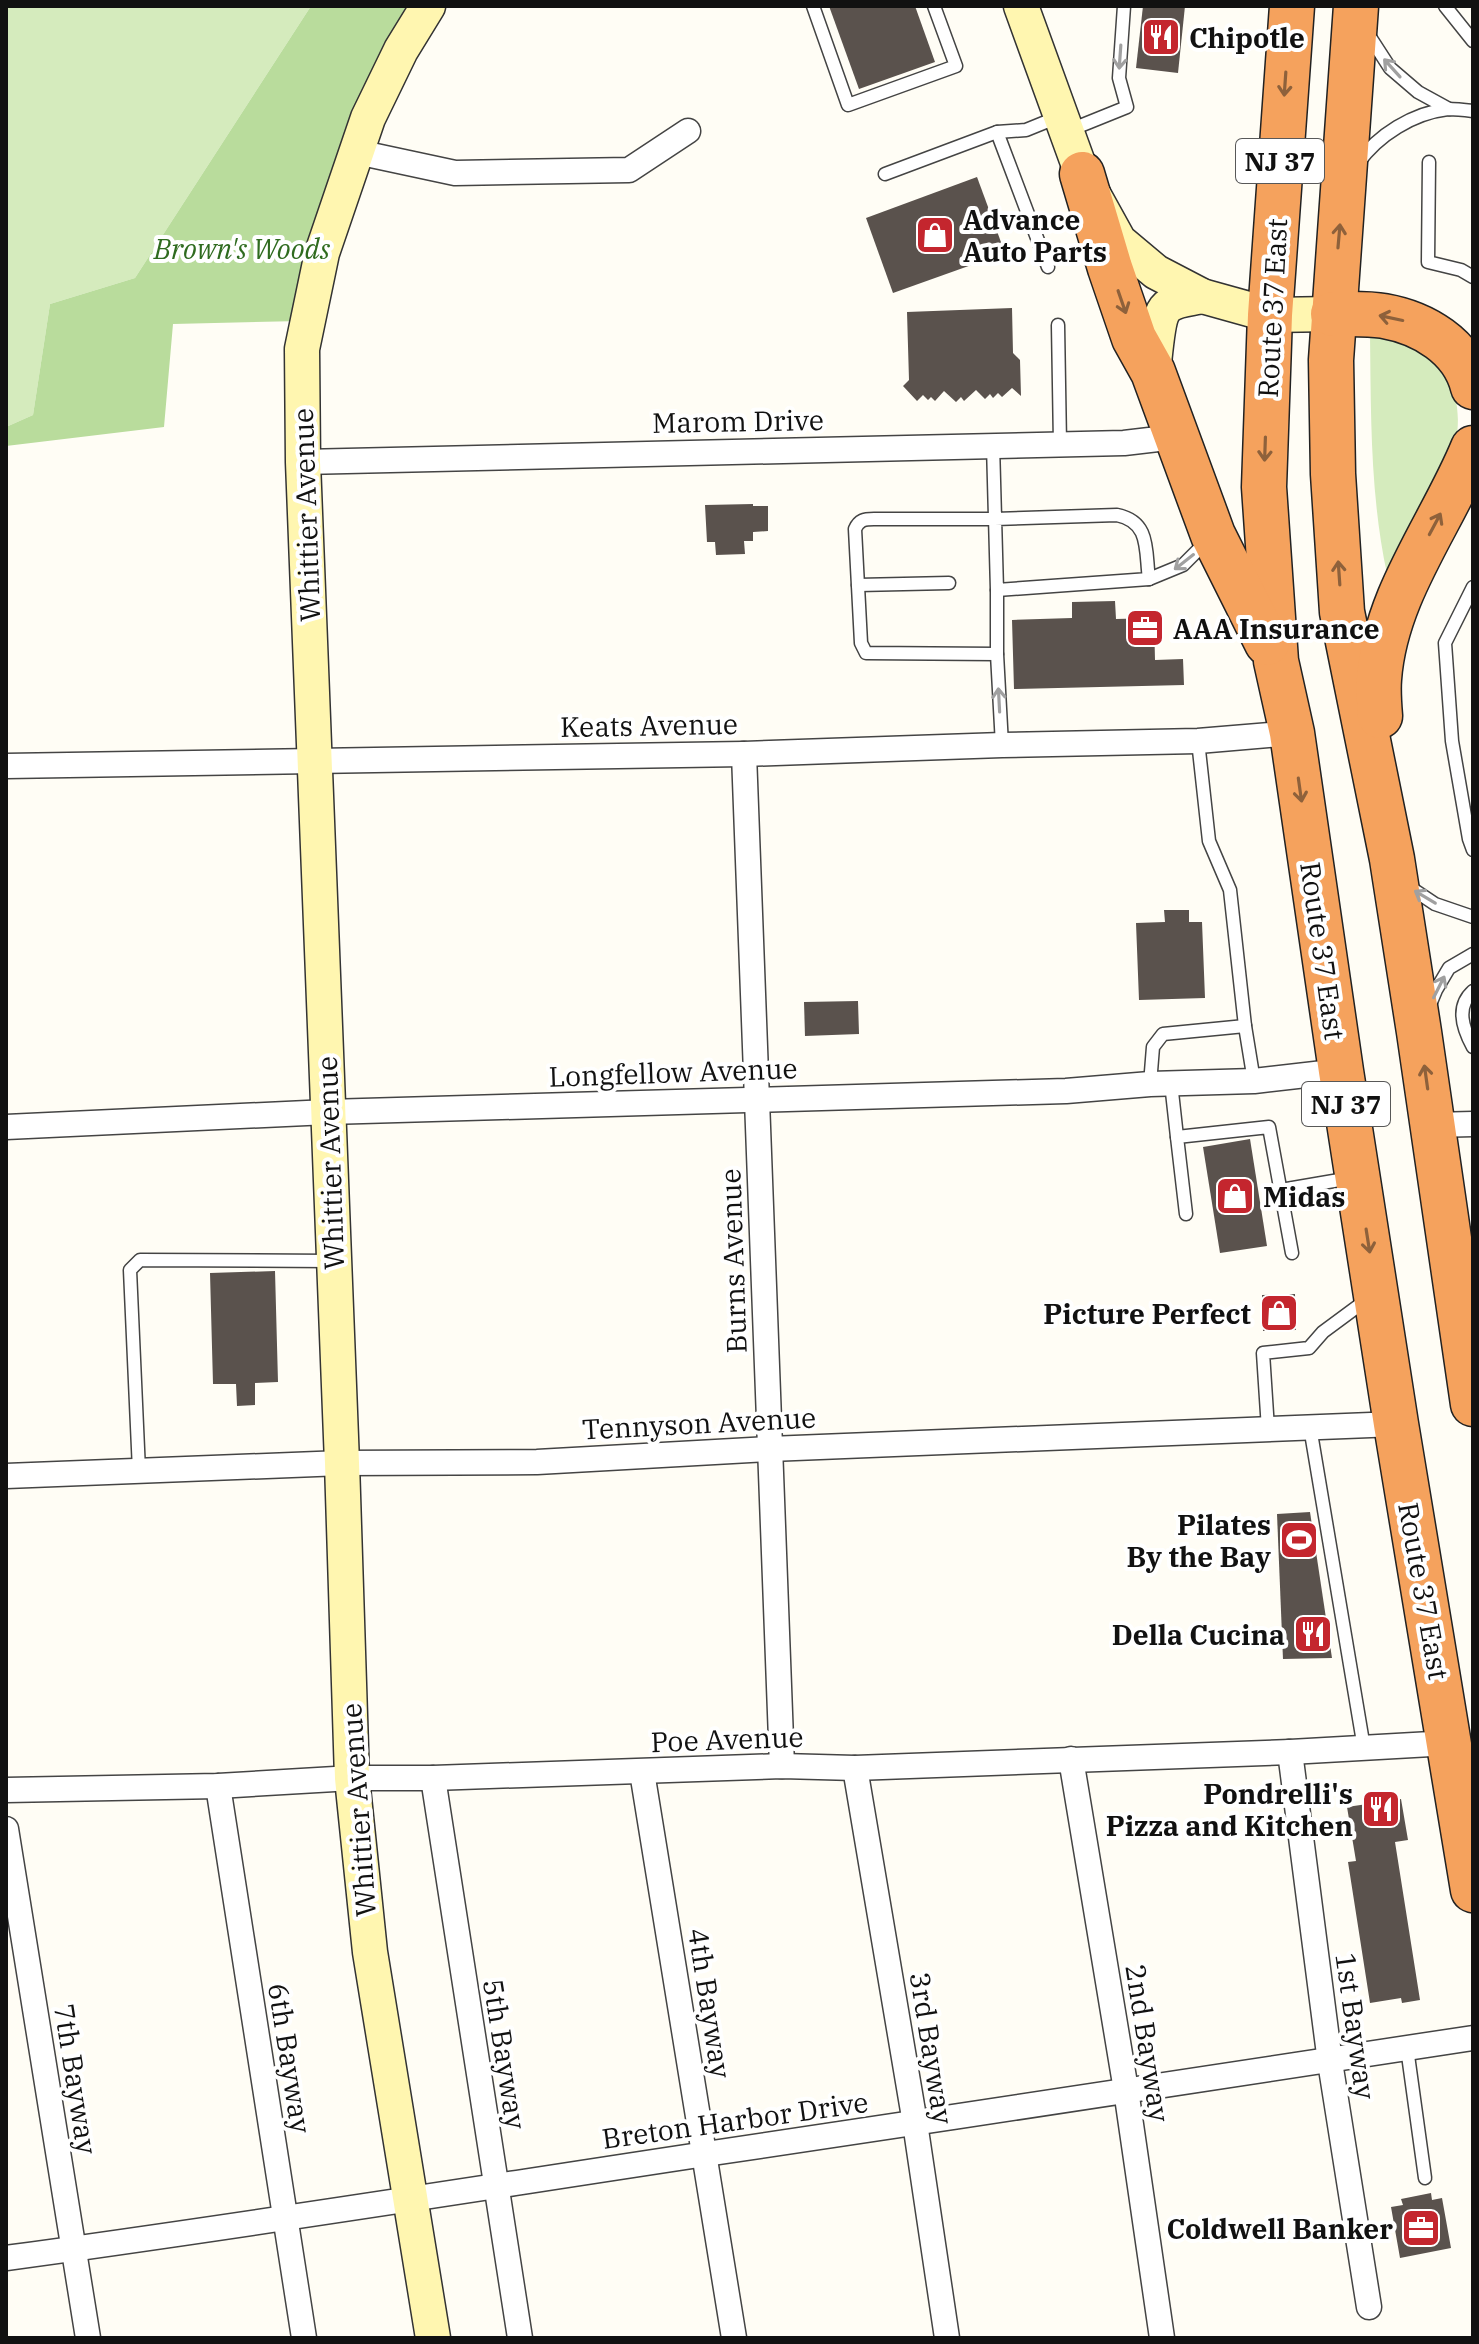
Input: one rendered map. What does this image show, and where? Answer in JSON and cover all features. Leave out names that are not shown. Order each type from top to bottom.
[{"type":"highway","name":"Route 37 East","points":[[1292,6],[1270,315],[1264,487],[1276,661],[1292,733],[1396,1424],[1473,1890]]},
{"type":"highway","name":"NJ 37","points":[[1357,6],[1331,360],[1333,474],[1342,612],[1392,859],[1419,1032],[1453,1124],[1453,1206],[1473,1404]]},
{"type":"highway","points":[[1082,174],[1134,338],[1153,372],[1207,518],[1276,661]]},
{"type":"highway","points":[[1333,314],[1382,315],[1417,324],[1444,341],[1460,360],[1473,387]]},
{"type":"highway","points":[[1382,815],[1379,679],[1387,633],[1415,560],[1473,448]]},
{"type":"street","name":"Whittier Avenue","points":[[428,6],[401,50],[374,104],[322,253],[302,349],[303,462],[352,1778],[370,1952],[433,2338]]},
{"type":"street","points":[[1021,6],[1082,174],[1119,241],[1156,272],[1202,296],[1270,315],[1333,314]]},
{"type":"street","points":[[357,152],[455,173],[629,170],[688,131]]},
{"type":"street","points":[[1153,372],[1165,309],[1177,302],[1202,296]]},
{"type":"street","name":"Marom Drive","points":[[303,462],[1124,443],[1175,437]]},
{"type":"street","name":"Keats Avenue","points":[[6,766],[744,754],[1198,741],[1292,733]]},
{"type":"street","name":"Burns Avenue","points":[[744,754],[782,1766]]},
{"type":"street","name":"Longfellow Avenue","points":[[6,1127],[328,1112],[1066,1091],[1254,1081],[1341,1071]]},
{"type":"street","name":"Tennyson Avenue","points":[[6,1476],[342,1463],[537,1462],[770,1449],[1396,1424]]},
{"type":"street","name":"Poe Avenue","points":[[6,1790],[218,1786],[352,1778],[782,1766],[855,1768],[1449,1743]]},
{"type":"street","name":"1st Bayway","points":[[1290,1752],[1330,2062],[1369,2307]]},
{"type":"street","name":"2nd Bayway","points":[[1071,1759],[1126,2090],[1162,2338]]},
{"type":"street","name":"3rd Bayway","points":[[855,1768],[915,2123],[947,2338]]},
{"type":"street","name":"4th Bayway","points":[[642,1772],[734,2338]]},
{"type":"street","name":"5th Bayway","points":[[433,1778],[520,2338]]},
{"type":"street","name":"6th Bayway","points":[[218,1786],[304,2338]]},
{"type":"street","name":"7th Bayway","points":[[6,1829],[88,2338]]},
{"type":"street","name":"Breton Harbor Drive","points":[[6,2258],[1330,2062],[1473,2038]]},
{"type":"lane","points":[[813,6],[848,105],[956,66],[934,6]]},
{"type":"lane","points":[[885,174],[997,132],[1064,124],[1127,107],[1119,78],[1124,6]]},
{"type":"lane","points":[[1357,6],[1368,34],[1390,68],[1418,92],[1449,109]]},
{"type":"lane","points":[[1445,6],[1473,41]]},
{"type":"lane","points":[[1344,183],[1363,156],[1389,133],[1416,116],[1449,109],[1473,111]]},
{"type":"lane","points":[[997,132],[1048,267]]},
{"type":"lane","points":[[1429,162],[1428,262],[1461,270],[1473,277]]},
{"type":"lane","points":[[1058,325],[1060,444]]},
{"type":"lane","points":[[993,445],[1002,745]]},
{"type":"lane","points":[[997,654],[866,653],[861,643],[855,529],[861,521],[1117,515],[1138,523],[1149,579]]},
{"type":"lane","points":[[997,590],[1149,579],[1183,565],[1207,518]]},
{"type":"lane","points":[[858,585],[949,583]]},
{"type":"lane","points":[[1473,587],[1445,643],[1452,741],[1473,850]]},
{"type":"lane","points":[[1198,741],[1209,841],[1230,890],[1254,1081]]},
{"type":"lane","points":[[1392,859],[1409,888],[1435,904],[1473,917]]},
{"type":"lane","points":[[1419,1032],[1436,990],[1449,968],[1473,954]]},
{"type":"lane","points":[[1473,991],[1467,996],[1463,1008],[1463,1029],[1473,1047]]},
{"type":"lane","points":[[1186,1214],[1177,1137],[1153,1047],[1163,1034],[1245,1026]]},
{"type":"lane","points":[[1177,1137],[1269,1127],[1292,1253]]},
{"type":"lane","points":[[1281,1190],[1358,1177]]},
{"type":"lane","points":[[139,1471],[130,1270],[140,1260],[334,1261]]},
{"type":"lane","points":[[1268,1429],[1263,1353],[1309,1348],[1323,1332],[1376,1292]]},
{"type":"lane","points":[[1310,1427],[1364,1748]]},
{"type":"lane","points":[[1407,2048],[1425,2178]]},
{"type":"green space","points":[[6,6],[311,6],[135,278],[50,304],[33,415],[6,427]]},
{"type":"green space","name":"Brown's Woods","points":[[311,6],[415,6],[347,124],[301,321],[173,324],[164,427],[6,446],[6,427],[33,415],[50,304],[135,278]]},
{"type":"green space","points":[[1370,334],[1409,341],[1427,352],[1452,385],[1458,412],[1456,441],[1387,574],[1374,484]]},
{"type":"building","points":[[829,6],[915,6],[935,62],[859,89]]},
{"type":"building","name":"Chipotle","points":[[1143,6],[1185,6],[1178,73],[1136,68]]},
{"type":"building","name":"Advance Auto Parts","points":[[977,177],[1005,253],[893,293],[866,218]]},
{"type":"building","points":[[1012,308],[1013,353],[1020,360],[1021,396],[1012,388],[1002,397],[998,393],[993,398],[990,394],[985,399],[976,390],[964,401],[961,397],[956,402],[944,391],[935,401],[923,395],[917,401],[903,386],[909,380],[907,312]]},
{"type":"building","points":[[705,505],[768,506],[768,531],[753,532],[753,541],[744,541],[745,554],[716,555],[715,542],[707,542]]},
{"type":"building","points":[[1115,601],[1116,619],[1154,618],[1155,660],[1183,659],[1184,685],[1014,689],[1012,620],[1072,618],[1072,602]]},
{"type":"building","points":[[1164,910],[1189,910],[1189,922],[1202,922],[1205,998],[1139,1000],[1136,923],[1165,922]]},
{"type":"building","points":[[858,1001],[859,1034],[805,1036],[804,1002]]},
{"type":"building","name":"Midas","points":[[1250,1139],[1267,1246],[1220,1253],[1203,1147]]},
{"type":"building","points":[[275,1271],[278,1382],[255,1383],[255,1405],[237,1406],[236,1384],[213,1384],[210,1273]]},
{"type":"building","points":[[1295,1294],[1296,1330],[1263,1331],[1262,1295]]},
{"type":"building","points":[[1310,1512],[1332,1658],[1283,1659],[1277,1514]]},
{"type":"building","points":[[1401,1799],[1408,1840],[1395,1842],[1420,2000],[1402,2003],[1401,1998],[1370,2003],[1348,1862],[1356,1861],[1347,1807]]},
{"type":"building","name":"Coldwell Banker","points":[[1431,2193],[1432,2200],[1442,2198],[1451,2248],[1400,2258],[1391,2207],[1403,2205],[1401,2199]]},
{"type":"place","name":"Chipotle","points":[[1161,37]]},
{"type":"place","name":"Advance Auto Parts","points":[[935,235]]},
{"type":"place","name":"AAA Insurance","points":[[1145,628]]},
{"type":"place","name":"Midas","points":[[1235,1196]]},
{"type":"place","name":"Picture Perfect","points":[[1279,1313]]},
{"type":"place","name":"Pilates By the Bay","points":[[1299,1540]]},
{"type":"place","name":"Della Cucina","points":[[1313,1634]]},
{"type":"place","name":"Pondrelli's Pizza and Kitchen","points":[[1381,1809]]},
{"type":"place","name":"Coldwell Banker","points":[[1421,2228]]}]
